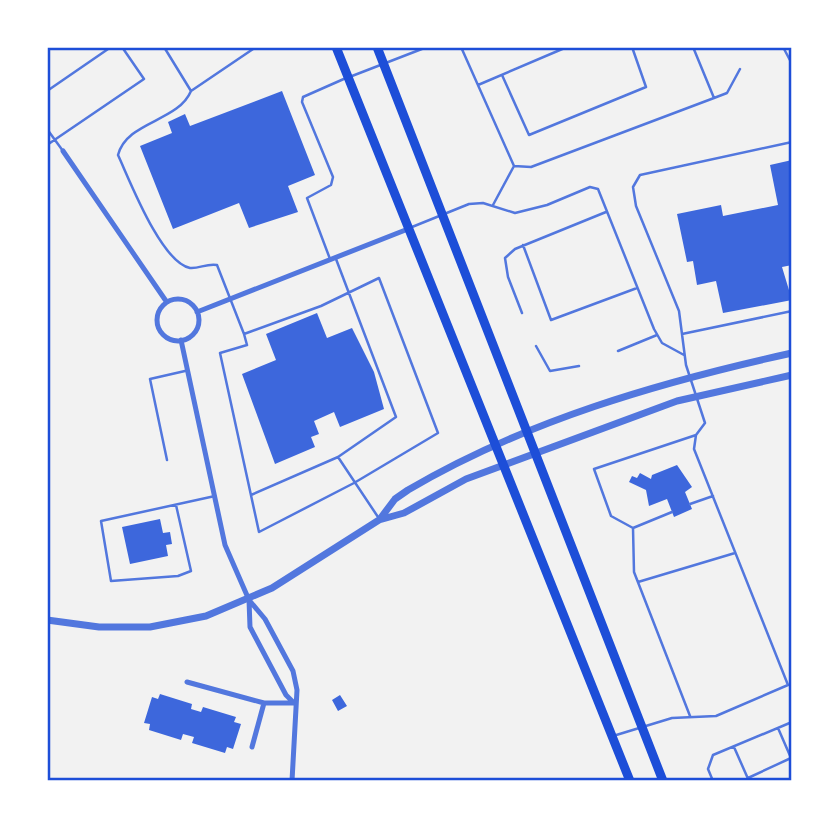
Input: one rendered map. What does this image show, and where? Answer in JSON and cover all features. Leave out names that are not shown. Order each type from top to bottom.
[{"type":"main road","points":[[336,47],[630,781]]},
{"type":"main road","points":[[377,47],[663,781]]},
{"type":"street","points":[[63,152],[166,301]]},
{"type":"street","points":[[197,312],[408,229]]},
{"type":"street","points":[[166,301],[188,301],[197,312],[199,322],[195,332],[181,340],[167,338],[158,327],[157,313],[166,301]]},
{"type":"street","points":[[181,340],[225,545],[249,600],[265,619],[293,671],[297,690],[294,703],[292,781]]},
{"type":"street","points":[[379,520],[395,499],[408,490],[495,444],[690,377],[792,352]]},
{"type":"street","points":[[47,620],[99,627],[150,627],[181,623],[249,600],[379,520],[404,513],[466,479],[535,452],[696,397],[792,374]]},
{"type":"street","points":[[249,600],[250,627],[286,695],[294,703]]},
{"type":"street","points":[[187,682],[264,703],[294,703]]},
{"type":"street","points":[[252,747],[264,703]]},
{"type":"lane","points":[[47,91],[111,47]]},
{"type":"lane","points":[[47,145],[144,79],[122,47]]},
{"type":"lane","points":[[164,47],[191,91]]},
{"type":"lane","points":[[244,334],[321,306],[379,278],[438,433],[354,483],[259,532],[220,353],[247,345],[244,334],[216,265],[188,267],[168,250],[118,155],[127,138],[186,102],[191,91],[256,47]]},
{"type":"lane","points":[[251,495],[338,457],[396,417],[348,291],[307,198],[331,185],[333,177],[302,102],[303,97],[347,77],[428,47]]},
{"type":"lane","points":[[461,47],[513,166]]},
{"type":"lane","points":[[478,85],[567,47]]},
{"type":"lane","points":[[502,75],[530,135],[646,87],[632,47]]},
{"type":"lane","points":[[693,47],[714,98]]},
{"type":"lane","points":[[783,47],[792,64]]},
{"type":"lane","points":[[513,166],[531,167],[727,93],[734,85],[740,69]]},
{"type":"lane","points":[[47,129],[63,152]]},
{"type":"lane","points":[[614,736],[671,718],[716,716],[788,685],[694,449],[696,435],[705,424],[684,355],[678,311],[636,206],[633,187],[640,175],[792,142]]},
{"type":"lane","points":[[492,206],[513,166]]},
{"type":"lane","points":[[408,229],[468,204],[492,206],[515,213],[547,205],[590,187],[598,189],[662,343],[684,355]]},
{"type":"lane","points":[[523,313],[508,277],[505,258],[523,245],[606,212]]},
{"type":"lane","points":[[523,245],[551,320],[637,287]]},
{"type":"lane","points":[[681,334],[792,311]]},
{"type":"lane","points":[[618,351],[658,335]]},
{"type":"lane","points":[[536,346],[550,370],[579,366]]},
{"type":"lane","points":[[167,460],[150,379],[188,370]]},
{"type":"lane","points":[[633,528],[611,516],[594,469],[696,435]]},
{"type":"lane","points":[[338,457],[379,520]]},
{"type":"lane","points":[[176,505],[191,571],[178,576],[111,581],[102,521],[215,496]]},
{"type":"lane","points":[[690,504],[713,496]]},
{"type":"lane","points":[[633,528],[672,512]]},
{"type":"lane","points":[[633,528],[634,572],[690,718]]},
{"type":"lane","points":[[638,582],[736,553]]},
{"type":"lane","points":[[713,781],[708,764],[713,755],[792,722]]},
{"type":"lane","points":[[734,747],[749,779],[791,758],[778,728]]},
{"type":"building","points":[[282,91],[315,175],[288,186],[298,212],[249,228],[239,203],[173,229],[140,146],[172,133],[168,122],[185,114],[190,126]]},
{"type":"building","points":[[792,160],[792,265],[782,267],[792,300],[723,313],[716,281],[697,285],[693,261],[687,262],[677,214],[721,205],[723,216],[778,205],[770,165]]},
{"type":"building","points":[[317,313],[327,338],[352,328],[374,372],[384,409],[340,427],[334,412],[314,421],[319,434],[311,437],[315,447],[275,464],[242,374],[276,360],[266,334]]},
{"type":"building","points":[[677,465],[692,487],[685,492],[692,509],[674,517],[667,499],[649,506],[646,490],[629,482],[632,476],[637,478],[640,473],[651,479],[652,475]]},
{"type":"building","points":[[160,519],[163,533],[170,532],[172,544],[166,545],[168,556],[130,564],[122,527]]},
{"type":"building","points":[[160,694],[192,704],[191,709],[201,712],[203,707],[236,717],[234,722],[241,724],[233,749],[227,747],[225,753],[192,743],[194,737],[183,734],[181,740],[149,730],[150,724],[144,723],[152,697],[158,699]]},
{"type":"building","points":[[340,695],[347,706],[338,711],[332,700]]}]
